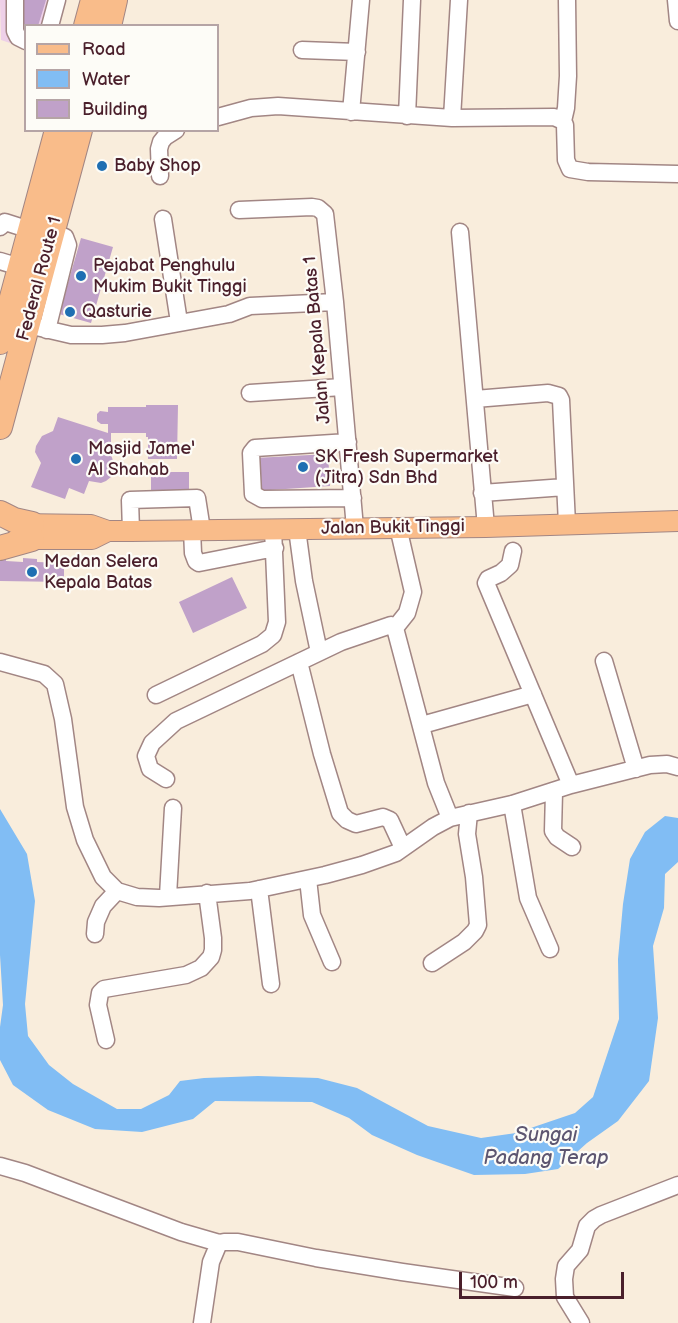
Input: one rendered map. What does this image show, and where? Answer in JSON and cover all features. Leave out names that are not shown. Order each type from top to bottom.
[{"type":"highway","points":[[87,24],[93,0]]},
{"type":"highway","points":[[109,24],[115,0]]},
{"type":"highway","name":"Federal Route 1","points":[[0,427],[37,327],[42,231],[57,132]]},
{"type":"highway","name":"Federal Route 1","points":[[0,342],[10,264],[42,231],[79,132]]},
{"type":"highway","points":[[0,513],[32,531]]},
{"type":"highway","points":[[0,548],[32,531]]},
{"type":"main road","name":"Jalan Bukit Tinggi","points":[[0,538],[32,531],[91,525],[108,531],[197,530],[274,539],[297,529],[486,527],[678,521]]},
{"type":"main road","name":"Jalan Bukit Tinggi","points":[[0,523],[32,531]]},
{"type":"street","points":[[15,0],[15,34],[24,41]]},
{"type":"street","points":[[51,24],[57,0]]},
{"type":"street","points":[[351,112],[361,0]]},
{"type":"street","points":[[407,116],[412,0]]},
{"type":"street","points":[[452,118],[459,0]]},
{"type":"street","points":[[567,0],[567,76],[563,121],[566,131],[566,160],[570,169],[588,172],[678,174]]},
{"type":"street","points":[[676,0],[678,21]]},
{"type":"street","points":[[302,50],[357,52]]},
{"type":"street","points":[[219,117],[235,111],[264,106],[452,118],[554,117],[563,121]]},
{"type":"street","points":[[160,176],[161,142],[173,132]]},
{"type":"street","name":"Jalan Kepala Batas 1","points":[[239,210],[312,207],[322,210],[327,220],[342,387],[347,498],[355,528]]},
{"type":"street","points":[[164,219],[179,322]]},
{"type":"street","points":[[0,227],[5,222],[42,231]]},
{"type":"street","points":[[460,232],[486,527]]},
{"type":"street","points":[[37,327],[71,335],[102,335],[229,314],[250,306],[335,302]]},
{"type":"street","points":[[250,393],[342,387]]},
{"type":"street","points":[[475,399],[548,393],[559,396],[567,524]]},
{"type":"street","points":[[343,442],[255,448],[251,453],[253,494],[262,499],[347,498]]},
{"type":"street","points":[[482,493],[566,487]]},
{"type":"street","points":[[131,531],[130,500],[197,498],[197,530],[193,553],[199,563],[274,539],[277,622],[273,635],[262,644],[156,695]]},
{"type":"street","points":[[395,628],[408,613],[413,592],[398,527]]},
{"type":"street","points":[[297,529],[304,581],[319,652]]},
{"type":"street","points":[[513,551],[510,565],[501,573],[488,579],[486,583],[571,786]]},
{"type":"street","points":[[166,779],[150,769],[146,756],[152,743],[168,727],[190,713],[319,652],[374,629],[387,626],[395,628]]},
{"type":"street","points":[[395,628],[436,783],[450,818]]},
{"type":"street","points":[[604,661],[636,769]]},
{"type":"street","points":[[0,662],[44,675],[57,688],[70,782],[85,840],[103,877],[117,891],[137,897],[259,889],[308,879],[377,860],[403,848],[450,818],[512,804],[636,769],[663,764],[678,767]]},
{"type":"street","points":[[299,662],[322,754],[340,813],[347,820],[356,824],[387,818],[393,822],[403,848]]},
{"type":"street","points":[[422,725],[533,694]]},
{"type":"street","points":[[554,792],[553,831],[557,837],[572,847]]},
{"type":"street","points":[[512,804],[528,898],[550,949]]},
{"type":"street","points":[[168,896],[173,808]]},
{"type":"street","points":[[432,963],[465,942],[478,925],[467,834],[469,813]]},
{"type":"street","points":[[308,879],[312,915],[332,962]]},
{"type":"street","points":[[259,889],[271,984]]},
{"type":"street","points":[[95,934],[96,922],[103,906],[117,891]]},
{"type":"street","points":[[106,1040],[98,1005],[99,993],[111,987],[167,980],[186,975],[207,962],[213,950],[207,893]]},
{"type":"street","points":[[0,1166],[26,1173],[182,1232],[219,1243],[238,1242],[316,1258],[515,1288]]},
{"type":"street","points":[[581,1323],[565,1297],[564,1279],[566,1266],[580,1250],[587,1226],[600,1215],[678,1185]]},
{"type":"street","points":[[202,1323],[211,1262],[219,1243]]},
{"type":"shaded area","points":[[0,0],[63,0],[57,24],[24,24],[24,48],[1,40]]},
{"type":"water","name":"Sungai Padang Terap","points":[[0,809],[27,854],[35,901],[25,1004],[28,1036],[49,1065],[73,1084],[117,1109],[141,1109],[169,1095],[180,1081],[258,1076],[318,1078],[357,1088],[428,1126],[481,1138],[516,1133],[575,1113],[593,1097],[619,1019],[618,959],[630,859],[645,832],[665,816],[678,818],[678,862],[665,874],[664,908],[653,946],[658,1018],[649,1081],[618,1121],[587,1143],[558,1169],[525,1174],[474,1175],[417,1155],[372,1135],[349,1118],[312,1102],[215,1101],[193,1119],[142,1132],[95,1129],[48,1110],[13,1085],[0,1060],[3,1005],[0,955]]},
{"type":"building","points":[[19,0],[46,0],[39,24],[24,24],[24,37],[19,36]]},
{"type":"building","points":[[81,238],[113,247],[91,323],[59,314]]},
{"type":"building","points":[[146,405],[178,405],[177,459],[148,459],[146,433],[111,433],[111,455],[115,466],[111,477],[106,481],[101,483],[89,481],[84,494],[69,488],[65,499],[31,487],[41,463],[35,452],[36,446],[42,436],[53,431],[58,417],[108,433],[108,424],[101,424],[97,421],[97,414],[100,411],[108,412],[108,407],[146,407]]},
{"type":"building","points":[[328,454],[330,486],[256,491],[255,458]]},
{"type":"building","points":[[151,472],[189,472],[189,494],[151,494]]},
{"type":"building","name":"Medan Selera Kepala Batas","points":[[0,558],[6,558],[6,561],[23,562],[23,558],[37,559],[37,562],[64,563],[64,582],[0,581]]},
{"type":"building","points":[[232,577],[247,608],[193,633],[179,602]]},
{"type":"place","name":"Baby Shop","points":[[102,166]]},
{"type":"place","name":"Pejabat Penghulu Mukim Bukit Tinggi","points":[[81,276]]},
{"type":"place","name":"Qasturie","points":[[70,312]]},
{"type":"place","name":"Masjid Jame' Al Shahab","points":[[76,459]]},
{"type":"place","name":"SK Fresh Supermarket (Jitra) Sdn Bhd","points":[[303,467]]},
{"type":"place","name":"Medan Selera Kepala Batas","points":[[32,572]]}]
